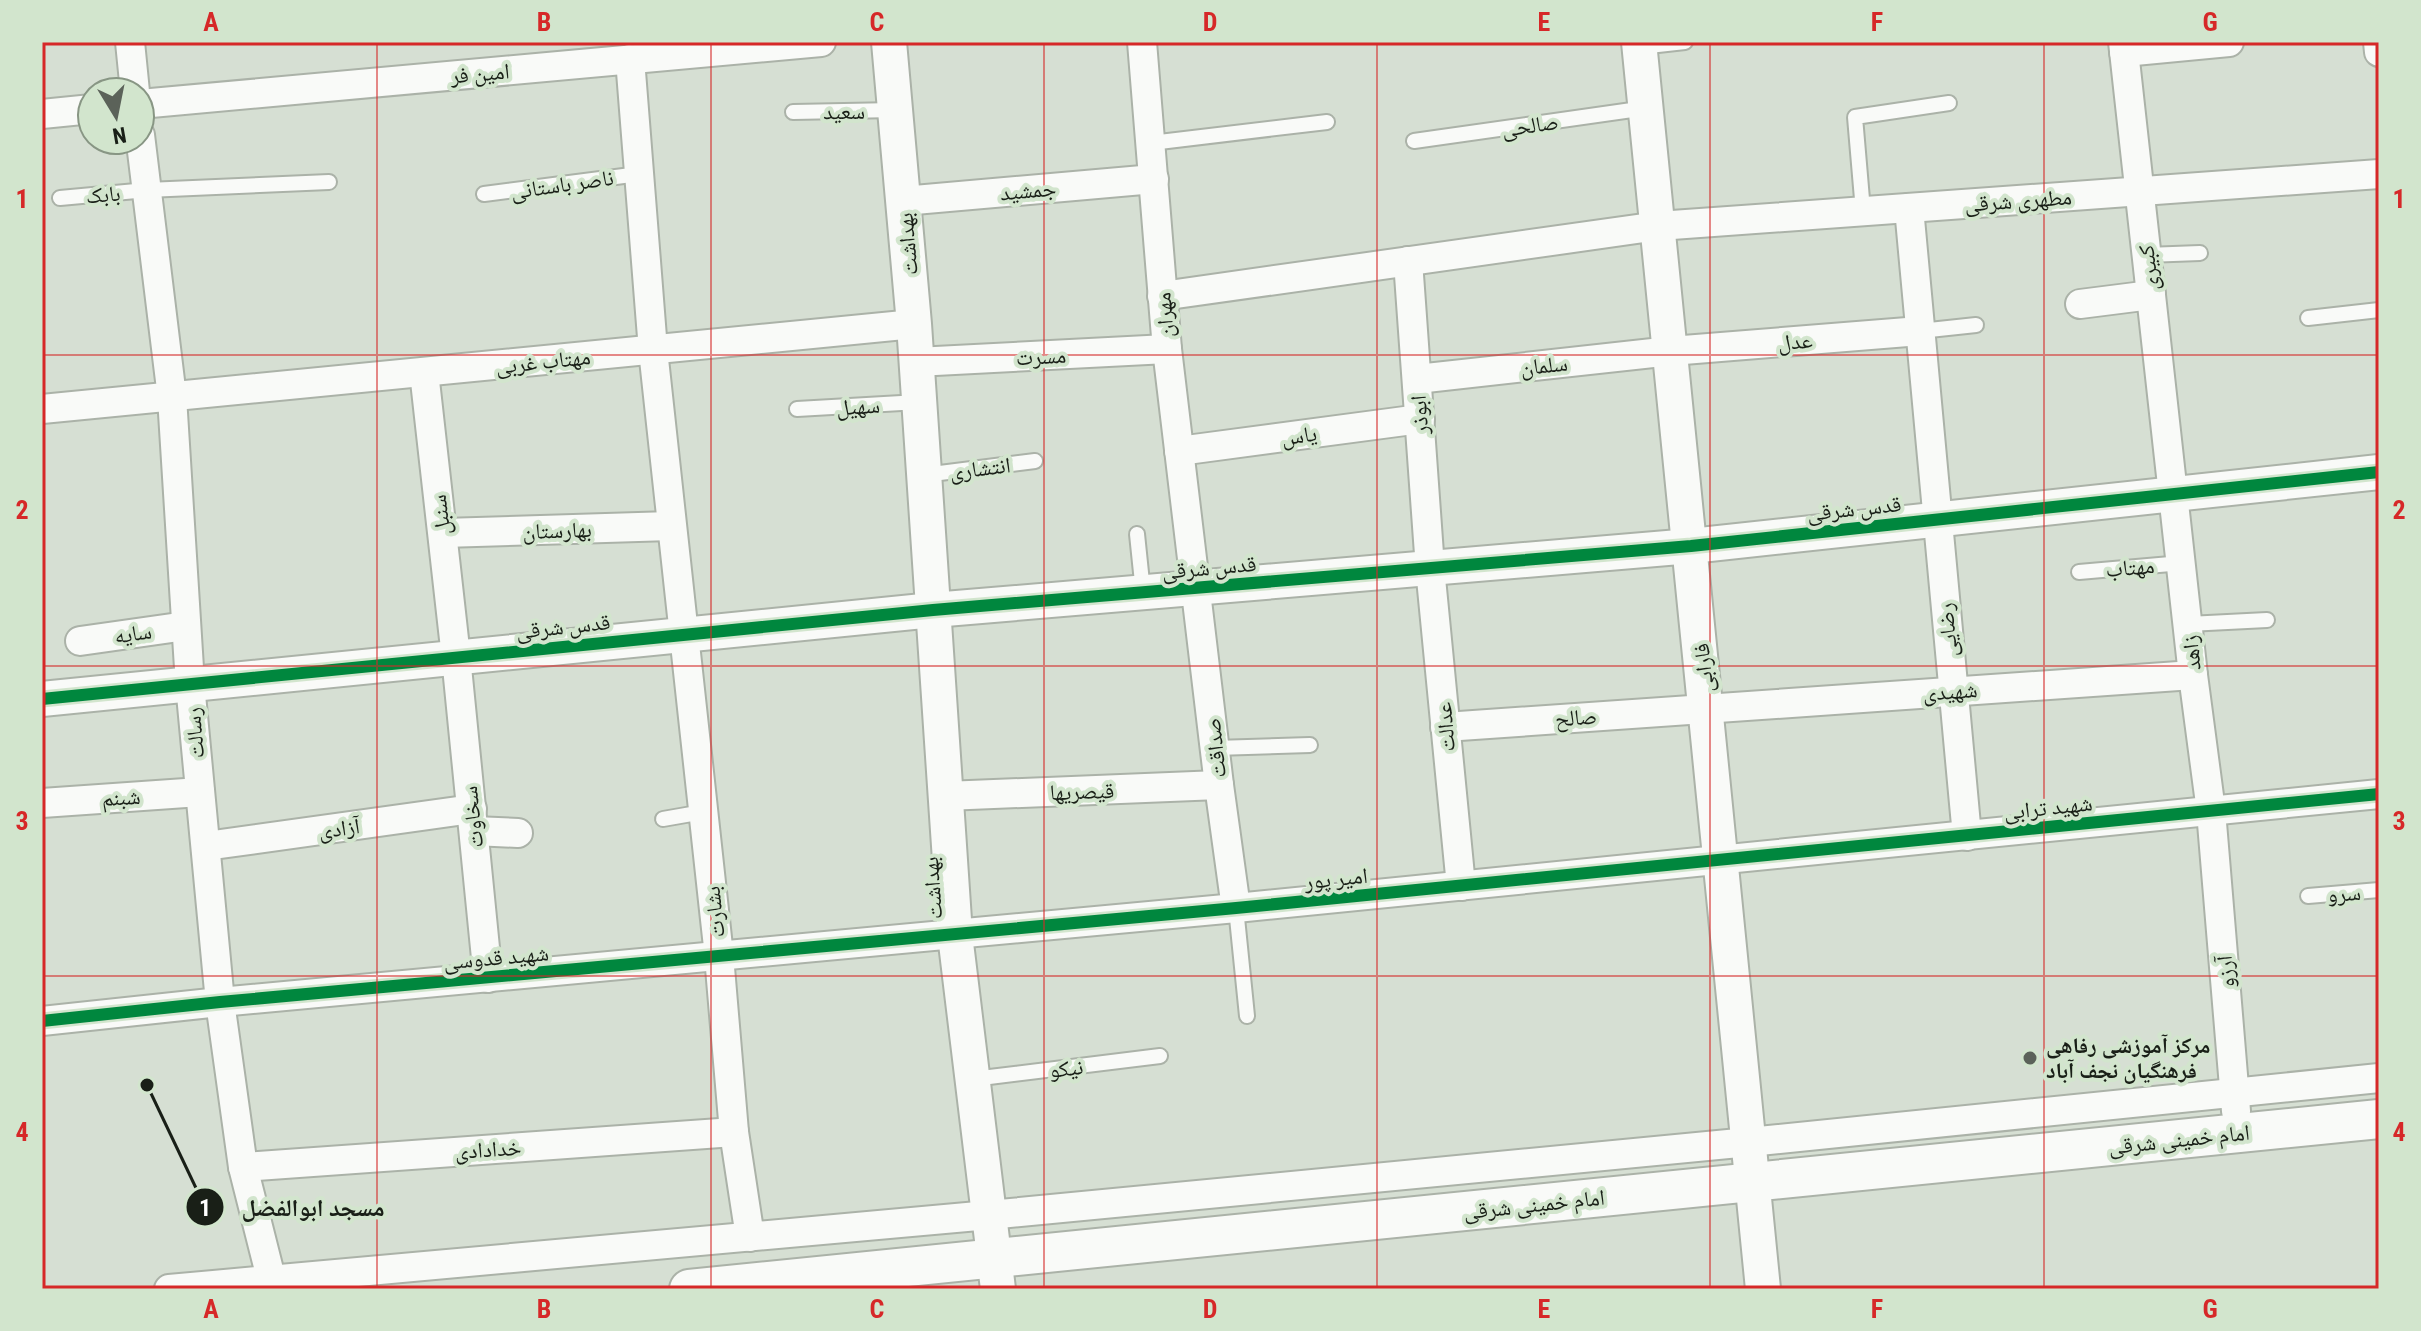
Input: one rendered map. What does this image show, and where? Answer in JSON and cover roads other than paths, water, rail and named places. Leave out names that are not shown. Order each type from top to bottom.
[{"type":"main road","name":"امام خمینی شرقی","points":[[689,1289],[996,1273],[1753,1182],[2379,1119]]},
{"type":"street","points":[[130,42],[133,76]]},
{"type":"street","name":"امین فر","points":[[156,103],[821,42]]},
{"type":"street","name":"بهداشت","points":[[889,42],[914,324],[955,935],[996,1273]]},
{"type":"street","name":"مهران","points":[[1142,42],[1167,349],[1196,588]]},
{"type":"street","points":[[2124,47],[2229,42]]},
{"type":"street","points":[[2378,42],[2379,52]]},
{"type":"street","name":"فارابی","points":[[1639,44],[1763,1289]]},
{"type":"street","name":"کبیری","points":[[2124,47],[2175,494]]},
{"type":"street","points":[[630,59],[653,350],[683,635]]},
{"type":"street","points":[[42,114],[76,111]]},
{"type":"street","name":"رسالت","points":[[143,156],[172,397],[190,684],[220,1002],[243,1167],[271,1285]]},
{"type":"street","name":"مطهری شرقی","points":[[1658,226],[2379,174]]},
{"type":"street","name":"جمشید","points":[[903,201],[1154,179]]},
{"type":"street","points":[[1909,208],[1938,519]]},
{"type":"street","points":[[1162,296],[1658,226]]},
{"type":"street","name":"ابوذر","points":[[1408,261],[1430,568]]},
{"type":"street","points":[[2080,304],[2151,295]]},
{"type":"street","name":"مهتاب غربی","points":[[42,409],[914,324]]},
{"type":"street","name":"عدل","points":[[1671,351],[1920,331]]},
{"type":"street","name":"مسرت","points":[[916,362],[1167,349]]},
{"type":"street","name":"سلمان","points":[[1417,379],[1671,351]]},
{"type":"street","name":"سنبل","points":[[424,372],[456,657]]},
{"type":"street","name":"یاس","points":[[1179,451],[1420,419]]},
{"type":"street","name":"قدس شرقی","points":[[42,699],[933,610],[1691,546],[2379,472]]},
{"type":"street","name":"زاهد","points":[[2175,494],[2193,675],[2211,811]]},
{"type":"street","name":"رضایی","points":[[1938,519],[1967,836]]},
{"type":"street","name":"بهارستان","points":[[443,533],[671,526]]},
{"type":"street","name":"عدالت","points":[[1430,568],[1461,886]]},
{"type":"street","name":"صداقت","points":[[1196,588],[1236,908]]},
{"type":"street","name":"سایه","points":[[80,641],[186,626]]},
{"type":"street","name":"بشارت","points":[[683,635],[719,956],[734,1132],[750,1237]]},
{"type":"street","name":"سخاوت","points":[[456,657],[488,978]]},
{"type":"street","name":"شهیدی","points":[[1707,707],[2193,675]]},
{"type":"street","name":"صالح","points":[[1445,727],[1707,707]]},
{"type":"street","name":"قیصریها","points":[[945,796],[1219,785]]},
{"type":"street","name":"شبنم","points":[[42,803],[200,792]]},
{"type":"street","name":"شهید ترابی","points":[[1721,860],[2379,794]]},
{"type":"street","name":"آرزو","points":[[2211,811],[2238,1133]]},
{"type":"street","name":"آزادی","points":[[206,846],[473,820],[518,833]]},
{"type":"street","name":"امیر پور","points":[[955,935],[1721,860]]},
{"type":"street","name":"شهید قدوسی","points":[[42,1021],[955,935]]},
{"type":"street","points":[[169,1289],[271,1285],[2379,1078]]},
{"type":"street","name":"خدادادی","points":[[243,1167],[734,1132]]},
{"type":"lane","name":"فارابی","points":[[1639,44],[1685,42]]},
{"type":"lane","points":[[1863,211],[1855,117],[1949,103]]},
{"type":"lane","name":"صالحی","points":[[1414,141],[1646,108]]},
{"type":"lane","name":"سعید","points":[[793,112],[895,110]]},
{"type":"lane","points":[[1151,143],[1327,122]]},
{"type":"lane","name":"ناصر باستانی","points":[[484,194],[639,174]]},
{"type":"lane","name":"بابک","points":[[60,198],[147,190],[329,182]]},
{"type":"lane","points":[[2146,255],[2200,253]]},
{"type":"lane","points":[[2308,318],[2379,310]]},
{"type":"lane","points":[[1920,331],[1976,325]]},
{"type":"lane","name":"سهیل","points":[[797,409],[919,402]]},
{"type":"lane","name":"انتشاری","points":[[924,475],[1035,461]]},
{"type":"lane","points":[[1137,534],[1143,592]]},
{"type":"lane","name":"مهتاب","points":[[2079,572],[2182,563]]},
{"type":"lane","points":[[2188,624],[2267,620]]},
{"type":"lane","points":[[1215,748],[1310,745]]},
{"type":"lane","points":[[663,819],[703,812]]},
{"type":"lane","name":"سرو","points":[[2308,896],[2379,890]]},
{"type":"lane","points":[[1236,908],[1247,1016]]},
{"type":"lane","name":"نیکو","points":[[972,1079],[1160,1056]]},
{"type":"place","name":"مرکز آموزشی رفاهی فرهنگیان نجف آباد","points":[[2030,1058]]},
{"type":"place","name":"مسجد ابوالفضل","points":[[147,1085]]}]
